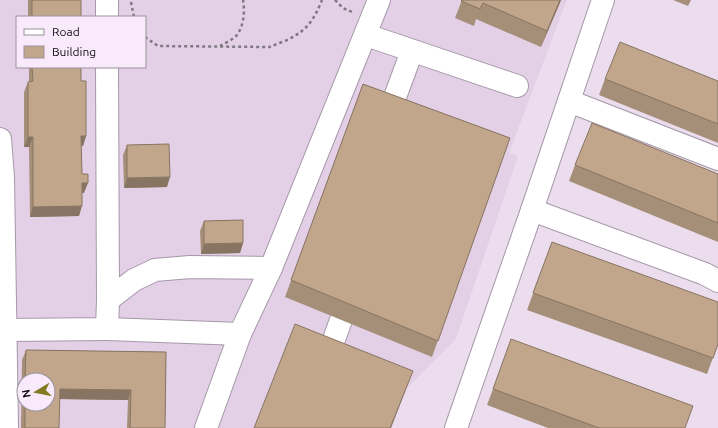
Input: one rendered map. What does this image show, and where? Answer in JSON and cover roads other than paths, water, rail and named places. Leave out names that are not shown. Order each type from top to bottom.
[{"type":"lane","points":[[107,0],[107,16]]},
{"type":"lane","points":[[206,428],[240,334],[271,268],[379,0]]},
{"type":"lane","points":[[456,428],[603,0]]},
{"type":"lane","points":[[366,35],[517,86]]},
{"type":"lane","points":[[395,97],[412,51]]},
{"type":"lane","points":[[107,68],[107,329]]},
{"type":"lane","points":[[569,101],[718,159]]},
{"type":"lane","points":[[0,139],[3,177],[7,428]]},
{"type":"lane","points":[[532,210],[714,276]]},
{"type":"lane","points":[[108,300],[134,280],[155,270],[190,266],[271,268]]},
{"type":"lane","points":[[328,356],[341,320]]},
{"type":"lane","points":[[6,330],[107,329],[240,334]]}]
